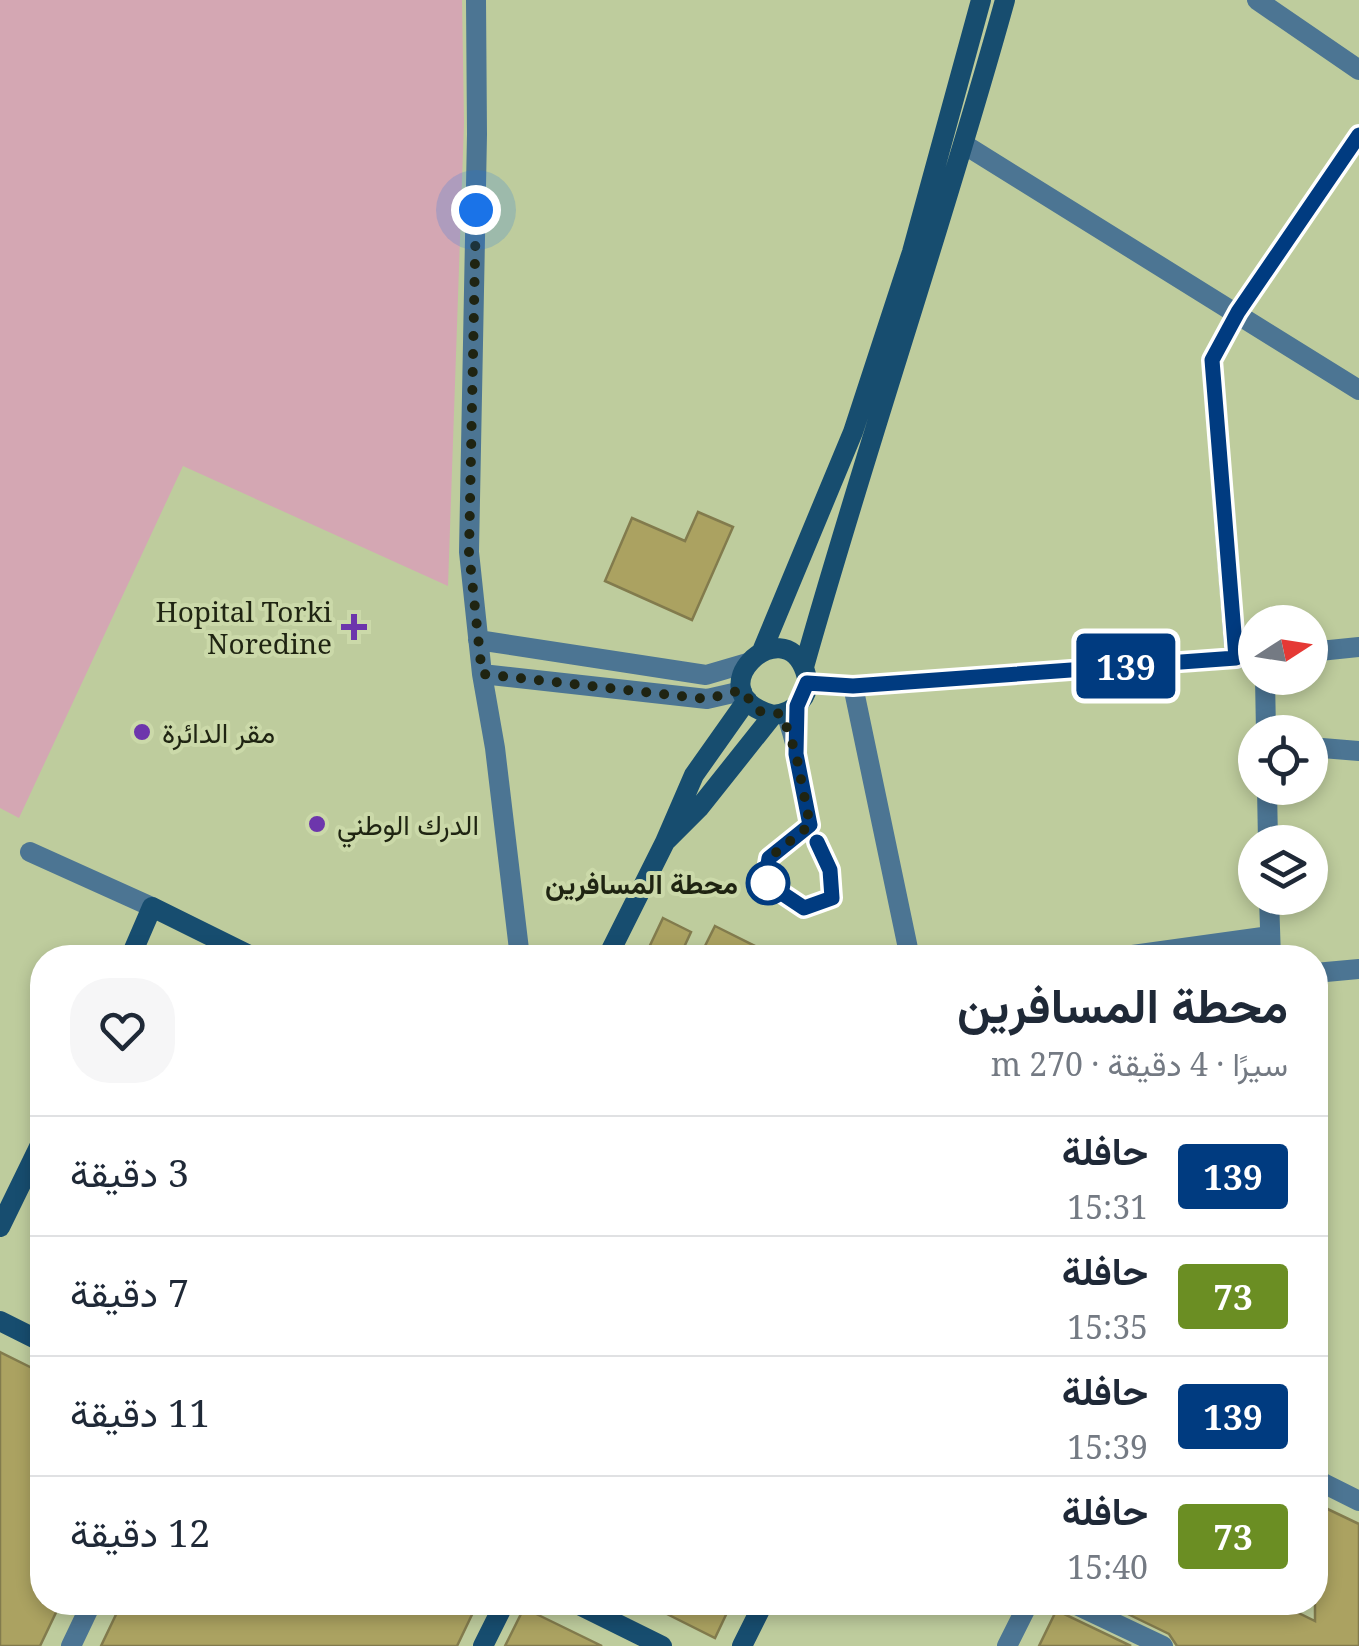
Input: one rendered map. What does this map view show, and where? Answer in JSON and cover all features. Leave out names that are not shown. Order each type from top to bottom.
[{"type":"main road","points":[[784,712],[758,711],[744,695],[742,671],[754,657],[852,432],[912,252],[981,0]]},
{"type":"main road","points":[[665,842],[784,712],[806,675],[858,475],[964,145],[1005,0]]},
{"type":"main road","points":[[754,657],[782,649],[790,653],[806,675]]},
{"type":"main road","points":[[614,945],[694,775],[744,695]]},
{"type":"main road","points":[[136,945],[152,907],[229,945]]},
{"type":"main road","points":[[0,1227],[30,1166]]},
{"type":"main road","points":[[0,1321],[30,1336]]},
{"type":"main road","points":[[483,1646],[498,1615]]},
{"type":"main road","points":[[600,1615],[662,1646]]},
{"type":"main road","points":[[742,1646],[758,1615]]},
{"type":"street","points":[[476,0],[469,552],[518,945]]},
{"type":"street","points":[[1257,0],[1359,70]]},
{"type":"street","points":[[1239,605],[1212,360],[1238,312],[1359,135]]},
{"type":"street","points":[[964,145],[1359,390]]},
{"type":"street","points":[[478,640],[706,675],[754,657]]},
{"type":"street","points":[[1328,650],[1359,647]]},
{"type":"street","points":[[806,675],[853,686],[1238,658]]},
{"type":"street","points":[[482,674],[707,699],[744,695]]},
{"type":"street","points":[[853,686],[907,945]]},
{"type":"street","points":[[1328,748],[1359,751]]},
{"type":"street","points":[[30,852],[152,907]]},
{"type":"street","points":[[1270,915],[1271,945]]},
{"type":"street","points":[[1328,972],[1359,969]]},
{"type":"street","points":[[1328,1486],[1359,1501]]},
{"type":"street","points":[[71,1646],[86,1615]]},
{"type":"street","points":[[1007,1646],[1022,1615]]},
{"type":"street","points":[[1097,1615],[1163,1646]]},
{"type":"lane","points":[[784,712],[810,825],[830,870],[832,898],[804,908],[765,882],[769,858],[810,825]]},
{"type":"shaded area","points":[[0,0],[462,0],[464,123],[448,586],[183,466],[19,818],[0,808]]},
{"type":"building","points":[[698,512],[733,527],[692,620],[605,581],[632,518],[685,541]]},
{"type":"building","points":[[663,918],[691,932],[685,945],[650,945]]},
{"type":"building","points":[[715,926],[753,945],[706,945]]},
{"type":"building","points":[[0,1352],[30,1367],[30,1615],[55,1615],[40,1646],[0,1646]]},
{"type":"building","points":[[1328,1509],[1359,1524],[1359,1646],[1177,1646],[1169,1634],[1130,1615],[1303,1615],[1315,1621],[1315,1615],[1328,1615]]},
{"type":"building","points":[[116,1615],[472,1615],[457,1646],[101,1646]]},
{"type":"building","points":[[520,1615],[538,1615],[602,1646],[505,1646]]},
{"type":"building","points":[[669,1615],[726,1615],[715,1638]]},
{"type":"building","points":[[1054,1615],[1066,1615],[1131,1646],[1039,1646]]},
{"type":"bus line","name":"139","points":[[817,842],[830,870],[832,898],[804,908],[765,882],[769,858],[810,825],[796,754],[797,706],[807,683],[853,686],[1236,658],[1212,360],[1238,312],[1359,135]]},
{"type":"place","name":"Hopital Torki Noredine","points":[[354,627]]},
{"type":"place","name":"مقر الدائرة","points":[[142,732]]},
{"type":"place","name":"الدرك الوطني","points":[[317,824]]},
{"type":"place","name":"محطة المسافرين","points":[[768,883]]},
{"type":"route","points":[[476,210],[469,552],[482,674],[707,699],[742,690],[758,711],[782,714],[796,754],[810,825],[769,858],[768,883]]}]
